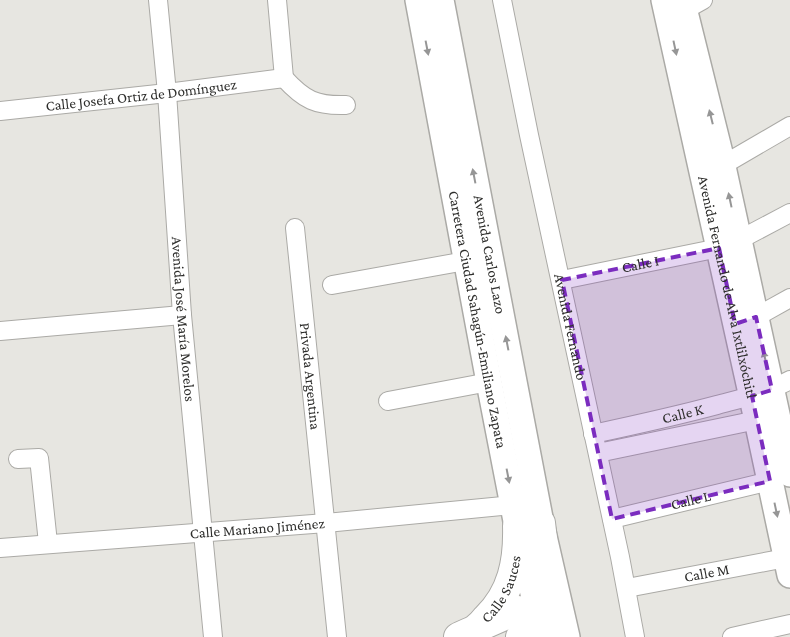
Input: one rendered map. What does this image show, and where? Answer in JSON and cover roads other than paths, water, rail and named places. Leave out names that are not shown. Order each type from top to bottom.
[{"type":"main road","name":"Carretera Ciudad Sahagún-Emiliano Zapata","points":[[418,0],[478,259],[489,382],[528,516],[567,637]]},
{"type":"main road","name":"Avenida Carlos Lazo","points":[[441,0],[478,259],[528,516]]},
{"type":"main road","name":"Avenida Fernando de Alva Ixtlilxóchitl","points":[[684,2],[723,165],[729,244]]},
{"type":"main road","name":"Avenida Fernando de Alva Ixtlilxóchitl","points":[[684,2],[745,321],[771,389],[785,472],[788,566]]},
{"type":"main road","name":"Avenida Fernando de Alva Ixtlilxóchitl","points":[[771,389],[758,420],[785,472]]},
{"type":"main road","points":[[528,516],[546,575],[540,626]]},
{"type":"main road","name":"Calle Sauces","points":[[467,633],[493,612],[505,594],[528,516]]},
{"type":"main road","points":[[467,633],[517,610],[553,637]]},
{"type":"main road","points":[[520,637],[540,626]]},
{"type":"street","name":"Avenida José María Morelos","points":[[158,0],[167,94],[182,315],[213,637]]},
{"type":"street","points":[[277,0],[284,78],[295,90],[318,104],[346,105]]},
{"type":"street","name":"Avenida Fernando","points":[[502,0],[627,588],[635,637]]},
{"type":"street","name":"Calle Josefa Ortiz de Domínguez","points":[[0,111],[167,94],[284,78]]},
{"type":"street","points":[[723,165],[790,126]]},
{"type":"street","name":"Calle I","points":[[562,280],[729,244],[790,212]]},
{"type":"street","name":"Privada Argentina","points":[[295,228],[337,637]]},
{"type":"street","points":[[332,285],[478,259]]},
{"type":"street","points":[[745,321],[790,298]]},
{"type":"street","points":[[0,331],[182,315]]},
{"type":"street","points":[[388,401],[489,382]]},
{"type":"street","name":"Calle K","points":[[593,434],[671,417],[771,389]]},
{"type":"street","points":[[598,453],[758,420]]},
{"type":"street","points":[[18,459],[39,458],[48,543]]},
{"type":"street","name":"Calle L","points":[[612,519],[785,472]]},
{"type":"street","name":"Calle Mariano Jiménez","points":[[0,548],[326,523],[528,516]]},
{"type":"street","name":"Calle M","points":[[627,588],[788,566]]},
{"type":"street","points":[[732,637],[790,624]]}]
